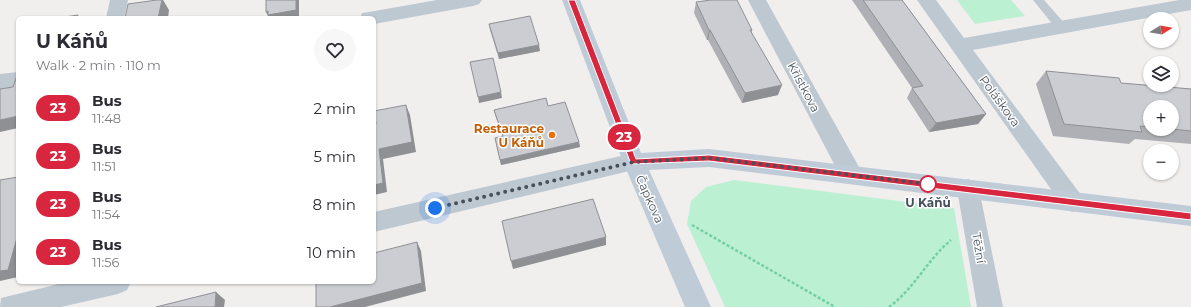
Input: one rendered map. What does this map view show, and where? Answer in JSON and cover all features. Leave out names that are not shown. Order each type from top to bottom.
[{"type":"street","points":[[115,16],[119,0]]},
{"type":"street","points":[[376,17],[473,0]]},
{"type":"street","name":"Čapkova","points":[[571,0],[634,162],[698,307]]},
{"type":"street","name":"Křístkova","points":[[757,0],[851,174]]},
{"type":"street","name":"Poláškova","points":[[926,0],[1073,202]]},
{"type":"street","points":[[960,46],[1191,4]]},
{"type":"street","points":[[0,82],[16,79]]},
{"type":"street","points":[[376,222],[634,162],[709,158],[1191,216]]},
{"type":"street","name":"Těžní","points":[[968,189],[990,307]]},
{"type":"street","points":[[10,307],[53,295],[108,284]]},
{"type":"lane","points":[[1038,0],[1062,28]]},
{"type":"path","points":[[691,224],[835,307]]},
{"type":"path","points":[[889,307],[896,303],[910,288],[947,243],[959,234],[976,226]]},
{"type":"green space","points":[[957,0],[1011,0],[1025,16],[975,24]]},
{"type":"green space","points":[[734,180],[954,208],[971,307],[725,307],[687,224],[691,201],[706,187]]},
{"type":"building","points":[[162,0],[158,16],[125,16],[128,4]]},
{"type":"building","points":[[266,0],[296,0],[296,10],[268,15],[268,11],[266,12]]},
{"type":"building","points":[[711,0],[737,0],[752,30],[750,30],[782,85],[745,93],[709,30],[696,2]]},
{"type":"building","points":[[863,0],[902,0],[986,114],[936,123],[912,88],[923,86]]},
{"type":"building","points":[[530,16],[539,45],[498,53],[489,24]]},
{"type":"building","points":[[493,58],[501,92],[478,97],[470,62]]},
{"type":"building","points":[[1046,71],[1119,78],[1121,83],[1143,85],[1143,92],[1179,92],[1179,88],[1191,89],[1191,131],[1179,130],[1179,100],[1143,100],[1143,126],[1140,126],[1142,132],[1064,124]]},
{"type":"building","points":[[16,79],[16,116],[0,120],[0,89],[13,87]]},
{"type":"building","points":[[546,98],[548,106],[565,102],[579,142],[500,160],[495,138],[503,136],[494,110]]},
{"type":"building","points":[[406,105],[412,142],[379,149],[383,183],[376,185],[376,124],[376,111]]},
{"type":"building","points":[[16,177],[16,241],[8,270],[0,271],[0,180]]},
{"type":"building","points":[[593,199],[606,237],[511,261],[502,221]]},
{"type":"building","points":[[417,242],[422,283],[330,307],[316,307],[316,284],[376,284],[376,252]]},
{"type":"building","points":[[216,292],[215,307],[156,307]]},
{"type":"bus line","name":"23","points":[[571,0],[634,162],[709,158],[1191,216]]},
{"type":"place","name":"Restaurace U Káňů","points":[[552,135]]},
{"type":"place","name":"U Káňů","points":[[928,184]]},
{"type":"route","points":[[435,208],[634,162],[709,158],[928,184]]}]
